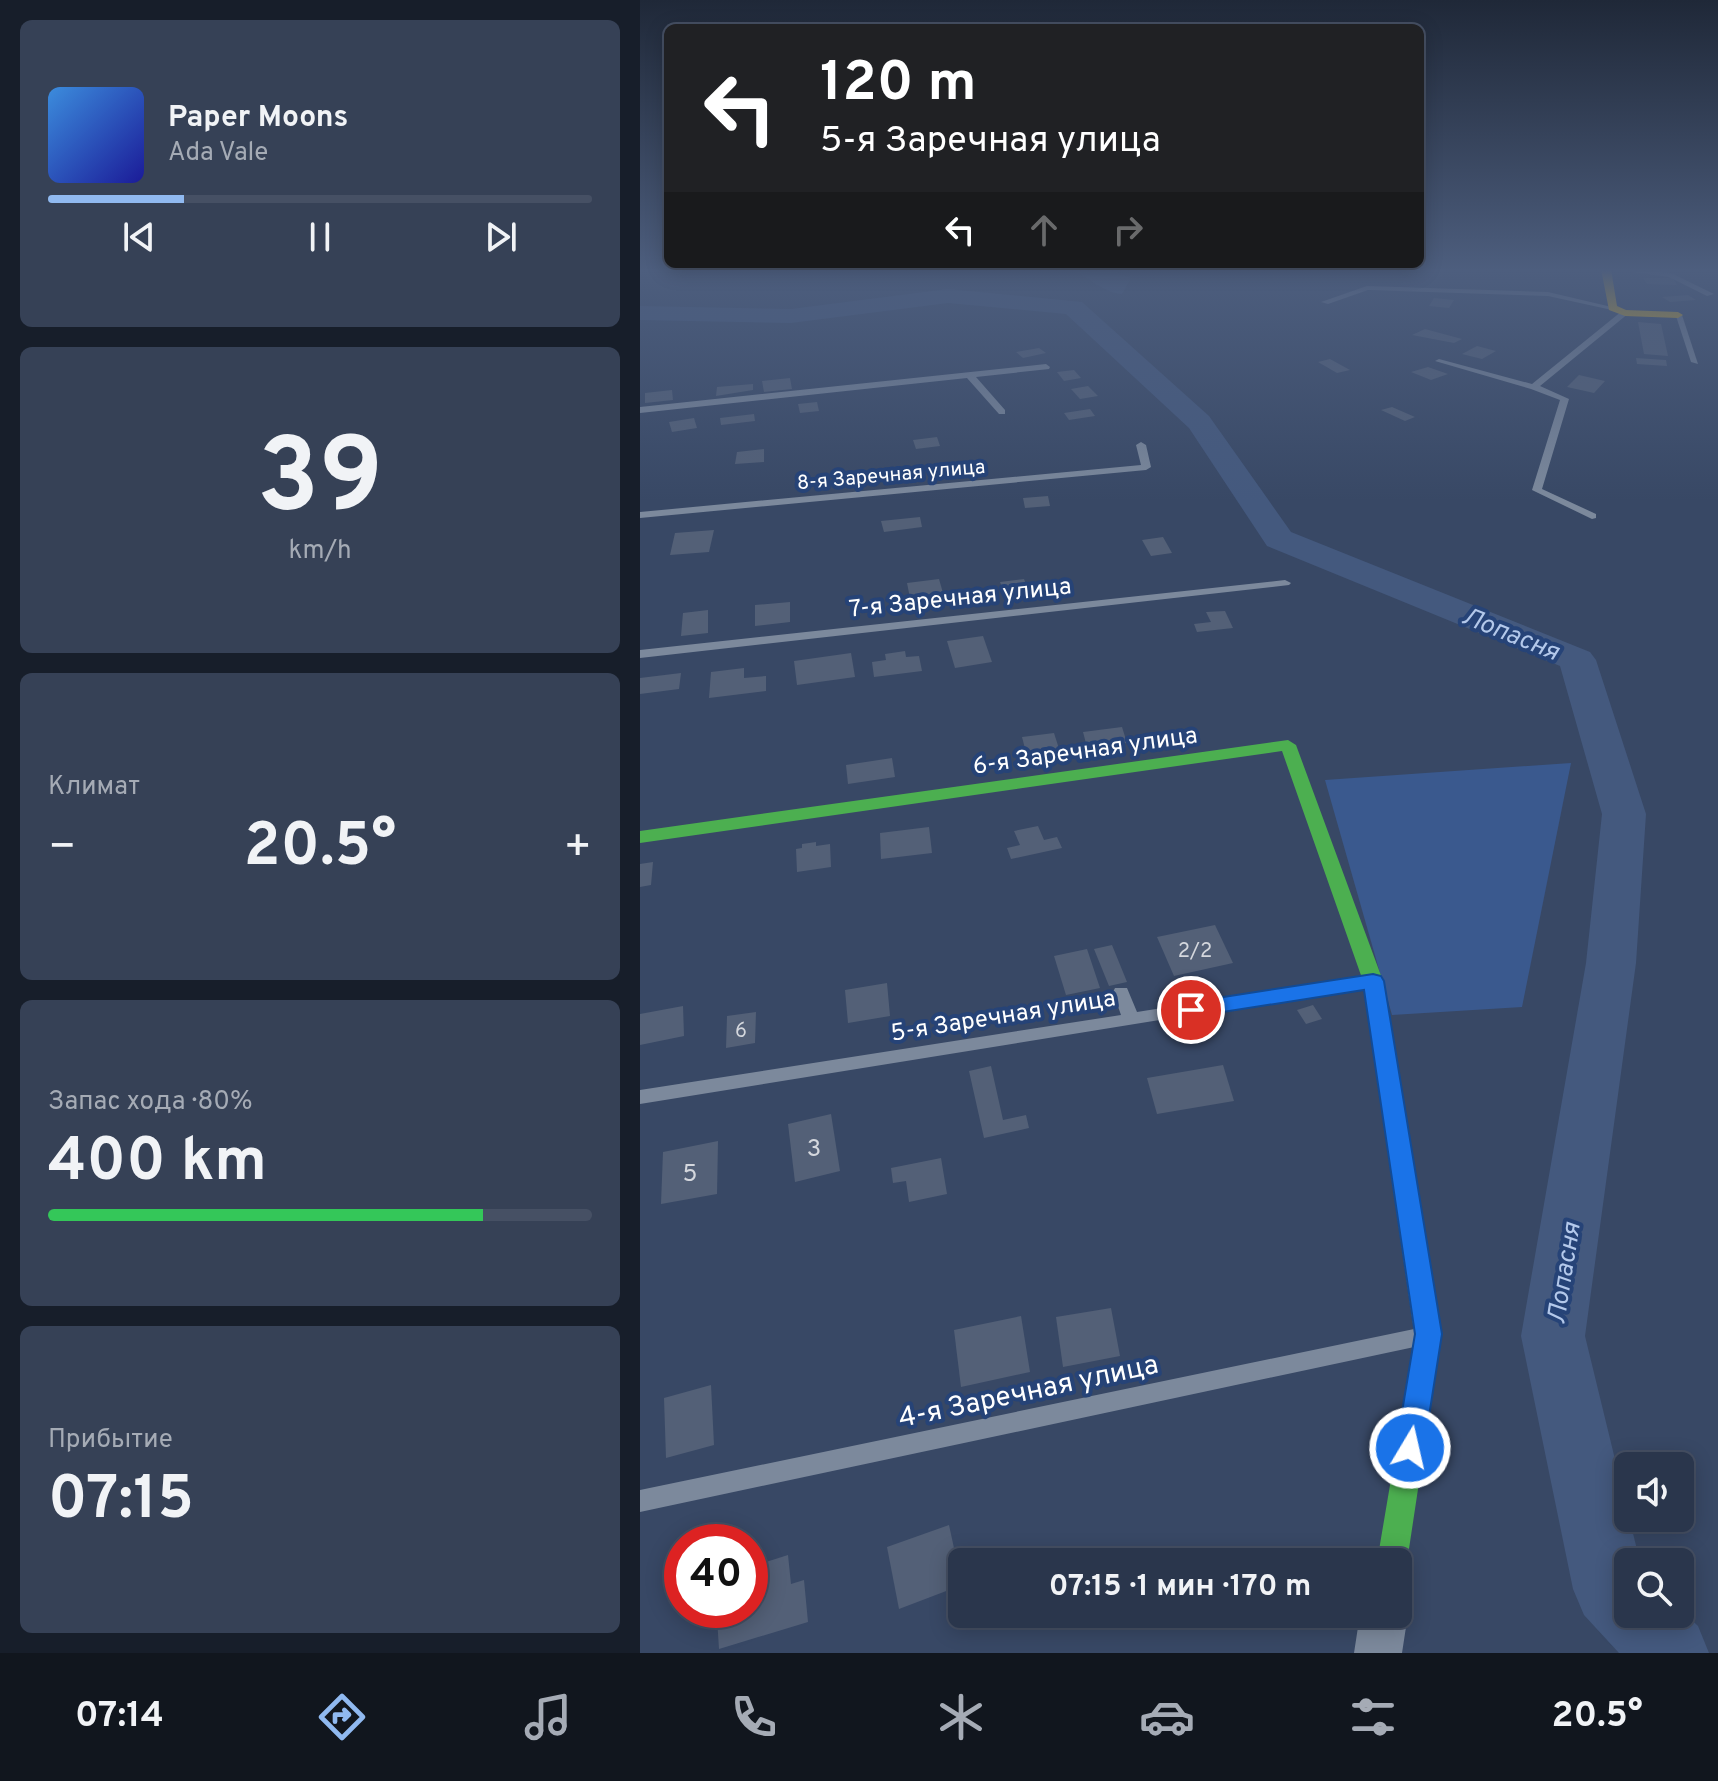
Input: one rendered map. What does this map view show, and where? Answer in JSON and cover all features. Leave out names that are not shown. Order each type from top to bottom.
[{"type":"street","name":"6-я Заречная улица","points":[[640,837],[1288,745],[1373,981]]},
{"type":"street","points":[[1373,981],[1428,1334],[1394,1548]]},
{"type":"street","points":[[1378,1653],[1382,1628]]},
{"type":"lane","points":[[1534,387],[1579,346]]},
{"type":"lane","points":[[1689,346],[1695,362]]},
{"type":"lane","points":[[1439,361],[1534,387],[1565,399],[1537,490],[1592,516]]},
{"type":"lane","points":[[640,410],[1046,367]]},
{"type":"lane","points":[[971,377],[1002,412]]},
{"type":"lane","name":"8-я Заречная улица","points":[[640,515],[1146,467],[1141,445]]},
{"type":"lane","name":"7-я Заречная улица","points":[[640,654],[1285,583]]},
{"type":"lane","name":"5-я Заречная улица","points":[[640,1097],[1373,981]]},
{"type":"lane","points":[[1121,992],[1131,1019]]},
{"type":"lane","name":"4-я Заречная улица","points":[[640,1501],[1428,1334]]},
{"type":"shaded area","points":[[1571,763],[1522,1007],[1392,1015],[1325,780]]},
{"type":"building","points":[[1477,346],[1496,351],[1482,359],[1462,354]]},
{"type":"building","points":[[1643,346],[1666,346],[1668,356],[1644,354]]},
{"type":"building","points":[[1039,348],[1046,353],[1023,358],[1016,352]]},
{"type":"building","points":[[1636,358],[1666,360],[1667,366],[1637,364]]},
{"type":"building","points":[[1330,359],[1350,370],[1337,373],[1318,362]]},
{"type":"building","points":[[1428,367],[1448,374],[1431,380],[1411,372]]},
{"type":"building","points":[[1074,370],[1081,378],[1064,381],[1057,372]]},
{"type":"building","points":[[1579,375],[1605,381],[1594,393],[1567,387]]},
{"type":"building","points":[[790,378],[792,389],[764,392],[762,381]]},
{"type":"building","points":[[753,384],[753,390],[716,396],[717,387]]},
{"type":"building","points":[[1088,386],[1098,396],[1080,399],[1071,389]]},
{"type":"building","points":[[672,390],[673,400],[645,403],[645,393]]},
{"type":"building","points":[[817,402],[819,411],[800,413],[798,404]]},
{"type":"building","points":[[1392,407],[1415,417],[1405,421],[1381,410]]},
{"type":"building","points":[[1090,409],[1095,416],[1069,420],[1064,413]]},
{"type":"building","points":[[754,414],[755,421],[721,425],[720,418]]},
{"type":"building","points":[[694,418],[697,428],[672,432],[669,422]]},
{"type":"building","points":[[937,437],[940,446],[916,449],[913,440]]},
{"type":"building","points":[[764,449],[764,462],[735,464],[737,452]]},
{"type":"building","points":[[1048,496],[1050,506],[1025,508],[1023,498]]},
{"type":"building","points":[[920,517],[922,527],[884,532],[881,521]]},
{"type":"building","points":[[714,530],[709,552],[670,555],[675,533]]},
{"type":"building","points":[[1163,537],[1172,553],[1151,556],[1142,540]]},
{"type":"building","points":[[939,579],[943,593],[910,598],[907,583]]},
{"type":"building","points":[[1024,579],[1030,595],[1006,598],[1000,582]]},
{"type":"building","points":[[790,602],[790,622],[755,626],[755,605]]},
{"type":"building","points":[[708,610],[708,633],[681,636],[683,613]]},
{"type":"building","points":[[1225,611],[1233,628],[1197,632],[1194,624],[1211,622],[1206,612]]},
{"type":"building","points":[[983,636],[992,662],[955,668],[947,641]]},
{"type":"building","points":[[905,651],[906,657],[919,656],[922,671],[874,677],[872,662],[886,660],[885,654]]},
{"type":"building","points":[[851,653],[855,677],[797,685],[794,661]]},
{"type":"building","points":[[744,668],[744,678],[766,676],[766,691],[709,698],[711,672]]},
{"type":"building","points":[[681,673],[679,689],[640,694],[640,678]]},
{"type":"building","points":[[1122,727],[1127,743],[1087,747],[1083,732]]},
{"type":"building","points":[[1054,733],[1061,755],[1028,760],[1022,737]]},
{"type":"building","points":[[892,758],[895,777],[848,784],[846,765]]},
{"type":"building","points":[[1038,826],[1044,840],[1057,837],[1062,848],[1011,859],[1007,848],[1020,845],[1014,831]]},
{"type":"building","points":[[929,827],[932,853],[881,859],[880,833]]},
{"type":"building","points":[[816,842],[816,846],[830,844],[831,867],[797,872],[796,849],[802,848],[802,844]]},
{"type":"building","points":[[653,862],[651,885],[640,887],[640,864]]},
{"type":"building","points":[[1215,925],[1233,963],[1174,976],[1157,937]]},
{"type":"building","points":[[1112,945],[1127,982],[1109,986],[1094,949]]},
{"type":"building","points":[[1087,949],[1100,988],[1066,995],[1054,956]]},
{"type":"building","points":[[887,983],[890,1016],[848,1023],[845,990]]},
{"type":"building","points":[[1313,1005],[1322,1019],[1306,1024],[1297,1010]]},
{"type":"building","points":[[683,1006],[684,1036],[640,1045],[640,1014]]},
{"type":"building","points":[[756,1012],[755,1043],[726,1048],[727,1016]]},
{"type":"building","points":[[1223,1065],[1234,1101],[1157,1114],[1147,1078]]},
{"type":"building","points":[[991,1066],[1003,1120],[1026,1115],[1029,1128],[984,1138],[969,1071]]},
{"type":"building","points":[[831,1114],[840,1171],[795,1182],[788,1124]]},
{"type":"building","points":[[718,1141],[717,1194],[661,1204],[663,1152]]},
{"type":"building","points":[[941,1158],[947,1194],[909,1202],[906,1181],[893,1183],[891,1168]]},
{"type":"building","points":[[1111,1308],[1120,1356],[1063,1367],[1056,1317]]},
{"type":"building","points":[[1021,1316],[1030,1372],[961,1387],[954,1330]]},
{"type":"building","points":[[711,1385],[714,1445],[666,1458],[664,1398]]},
{"type":"building","points":[[949,1525],[954,1548],[948,1548],[948,1590],[899,1609],[887,1547]]},
{"type":"building","points":[[788,1555],[791,1584],[804,1580],[808,1622],[719,1649],[718,1628],[768,1628],[768,1561]]},
{"type":"waterway","name":"Лопасня","points":[[1116,346],[1199,422],[1279,539],[1577,660],[1624,814],[1611,963],[1553,1336],[1610,1589],[1614,1593]]},
{"type":"waterway","name":"Лопасня","points":[[1647,1628],[1671,1653]]},
{"type":"traffic: fast","points":[[640,837],[1288,745],[1373,981],[1391,1099]]},
{"type":"traffic: fast","points":[[1394,1548],[1428,1337]]},
{"type":"traffic: slow","points":[[1391,1099],[1428,1337]]},
{"type":"route","points":[[1191,1010],[1373,981],[1428,1334],[1410,1448]]}]
